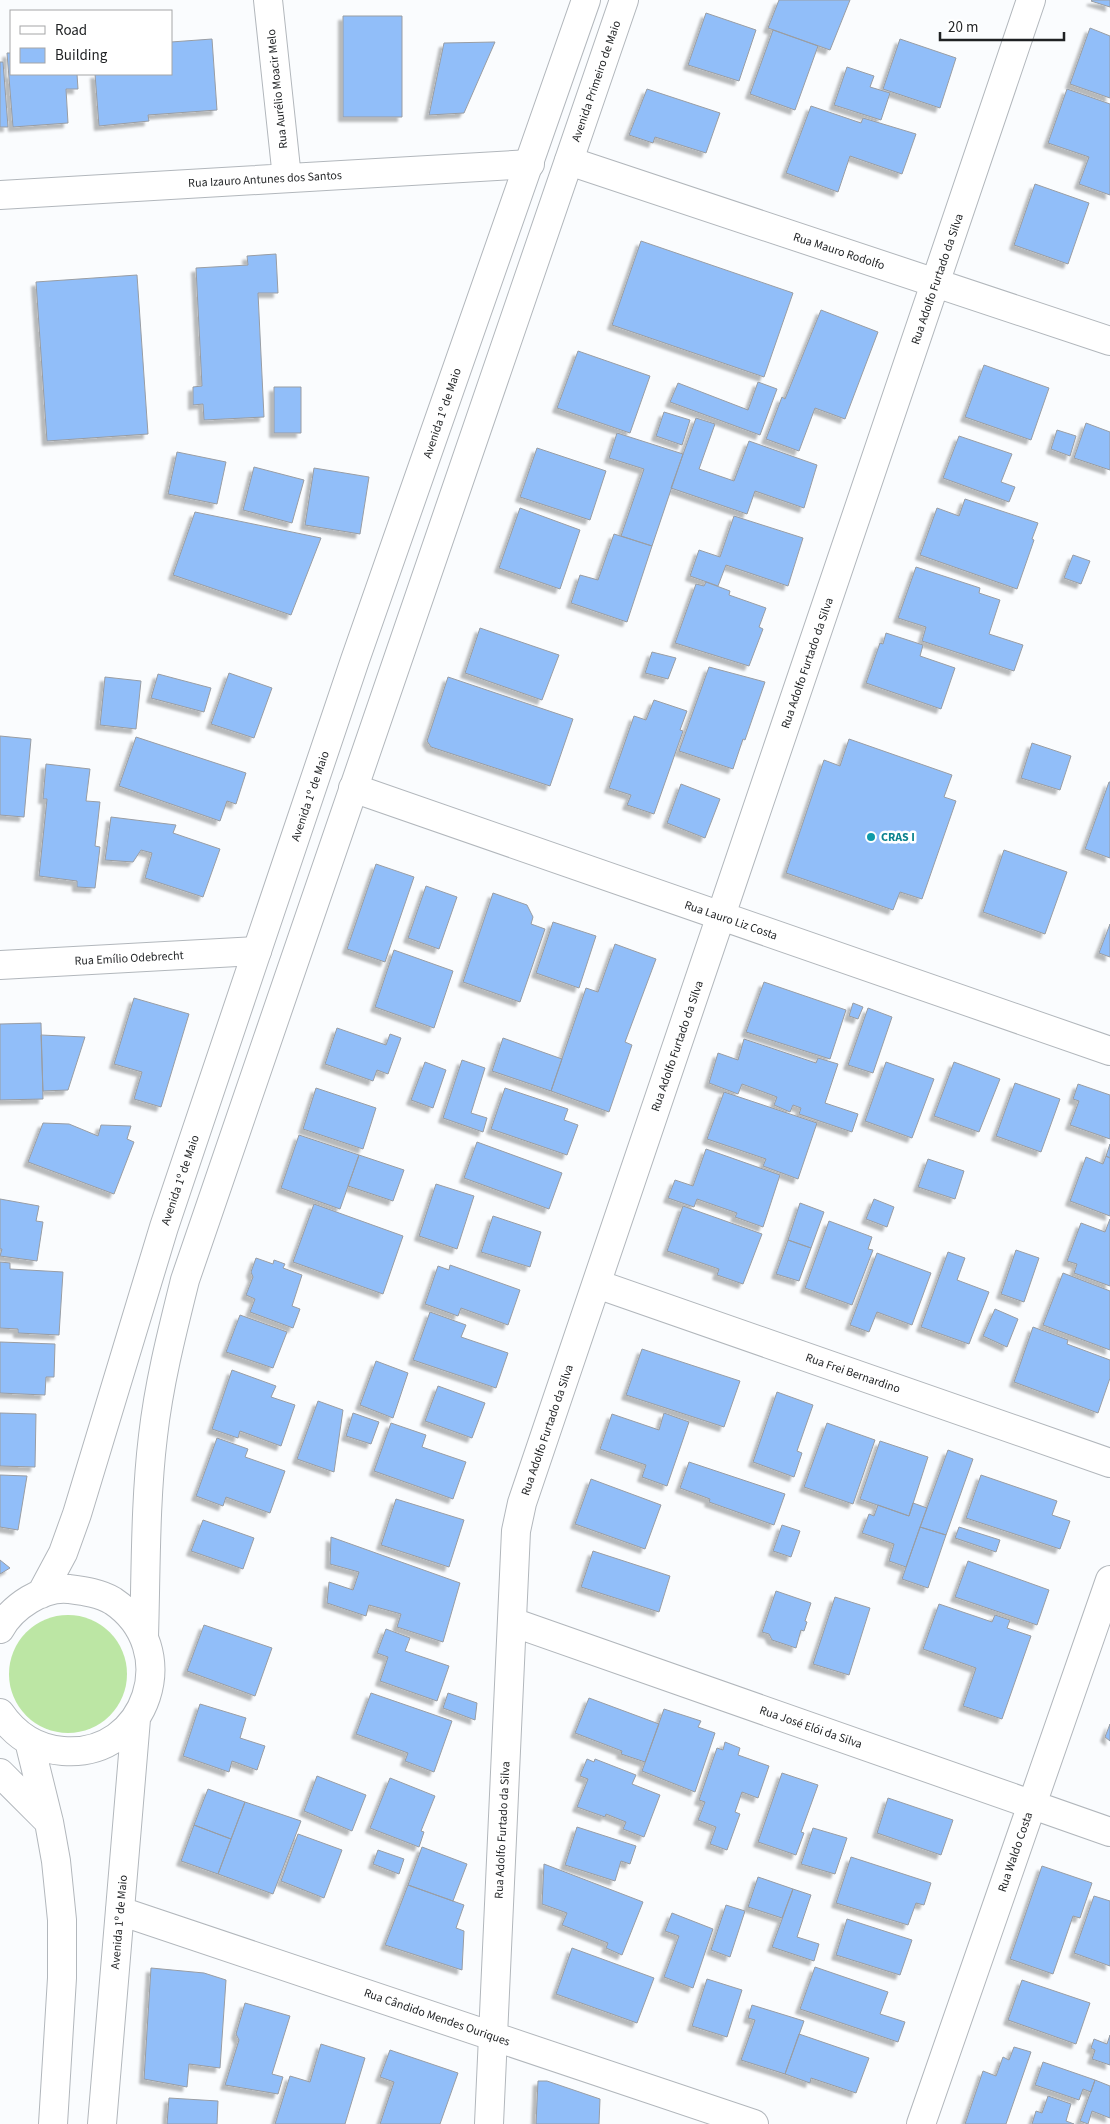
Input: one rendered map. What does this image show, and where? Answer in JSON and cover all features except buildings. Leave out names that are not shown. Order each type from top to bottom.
[{"type":"street","name":"Rua Aurélio Moacir Melo","points":[[268,0],[287,178]]},
{"type":"street","name":"Avenida 1º de Maio","points":[[41,1594],[63,1553],[77,1514],[164,1227],[352,670],[586,0]]},
{"type":"street","name":"Avenida Primeiro de Maio","points":[[568,161],[624,0]]},
{"type":"street","name":"Rua Adolfo Furtado da Silva","points":[[489,2124],[516,1531],[522,1503],[1031,0]]},
{"type":"street","name":"Rua Mauro Rodolfo","points":[[568,161],[1110,341]]},
{"type":"street","points":[[144,1637],[147,1503],[153,1436],[166,1360],[188,1271],[568,161]]},
{"type":"street","name":"Rua Izauro Antunes dos Santos","points":[[0,195],[530,164]]},
{"type":"street","name":"Rua Lauro Liz Costa","points":[[353,788],[1110,1051]]},
{"type":"street","name":"Rua Emílio Odebrecht","points":[[0,966],[258,951]]},
{"type":"street","name":"Rua Frei Bernardino","points":[[596,1284],[1110,1463]]},
{"type":"street","name":"Rua Waldo Costa","points":[[921,2124],[1110,1580]]},
{"type":"street","points":[[0,1629],[4,1622],[21,1605],[41,1594],[65,1589],[89,1592],[112,1600],[131,1616],[144,1637],[152,1665],[148,1694],[136,1719],[119,1736],[97,1747],[74,1752],[50,1750],[11,1729]]},
{"type":"street","name":"Rua José Elói da Silva","points":[[512,1622],[1110,1832]]},
{"type":"street","name":"Avenida 1º de Maio","points":[[102,2124],[136,1719]]},
{"type":"street","points":[[11,1729],[49,1822],[56,1861],[62,1920],[62,1978],[53,2124]]},
{"type":"street","points":[[0,1773],[49,1822]]},
{"type":"street","name":"Rua Cândido Mendes Ouriques","points":[[120,1911],[754,2124]]},
{"type":"green space","points":[[68,1615],[91,1620],[110,1632],[122,1651],[127,1674],[122,1697],[110,1716],[91,1728],[68,1733],[45,1728],[26,1716],[14,1697],[9,1674],[14,1651],[26,1632],[45,1620]]},
{"type":"place","name":"CRAS I","points":[[871,837]]}]
